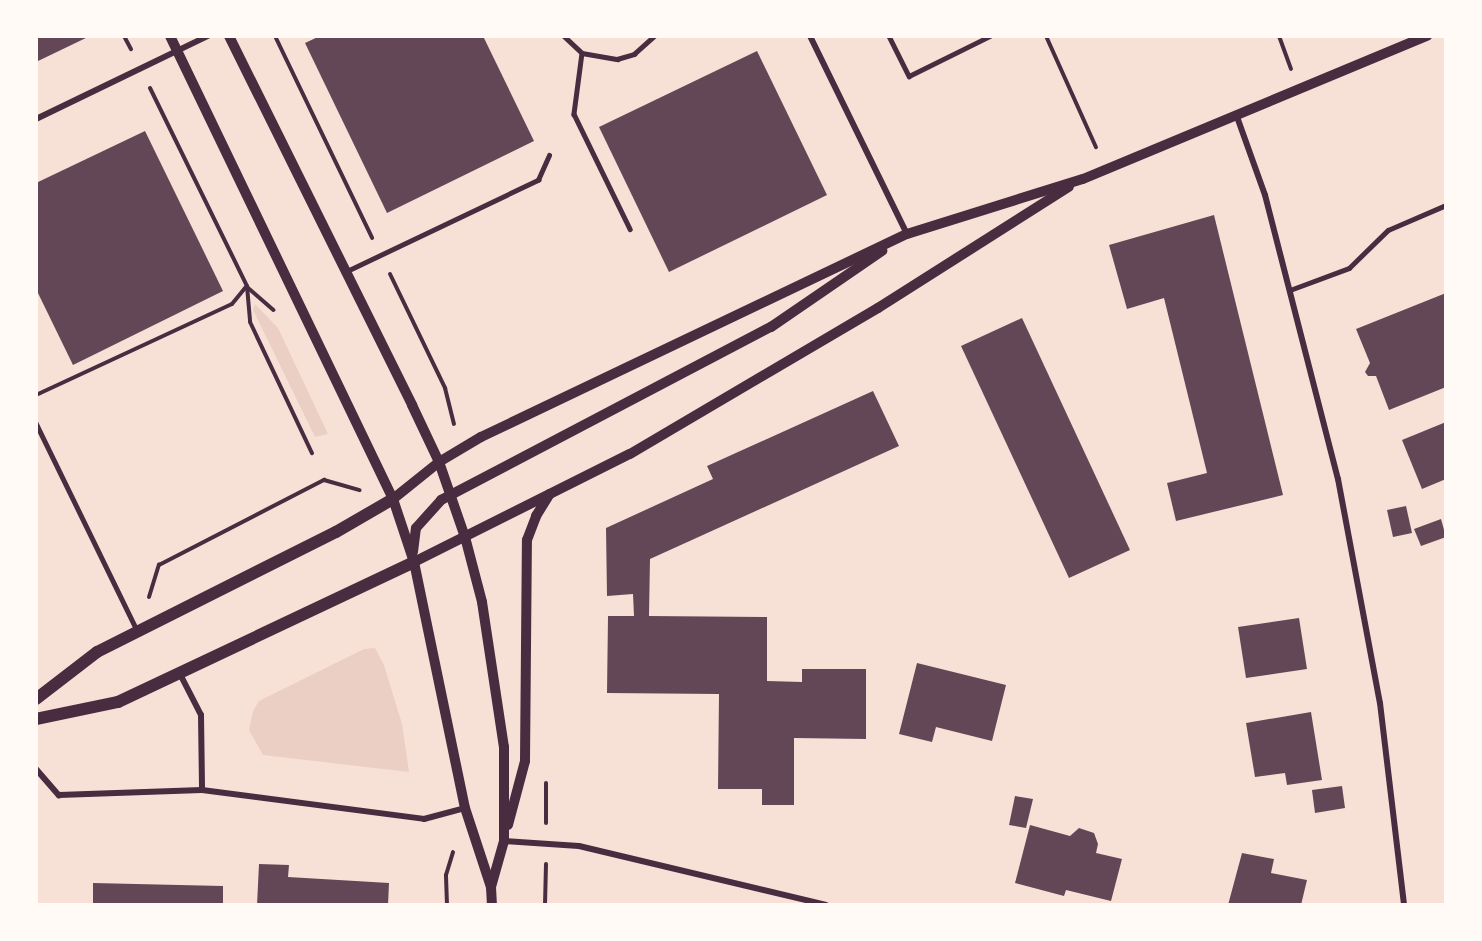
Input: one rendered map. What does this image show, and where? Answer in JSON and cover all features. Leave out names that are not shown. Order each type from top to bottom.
[{"type":"main road","points":[[36,699],[97,652],[336,532],[393,498]]},
{"type":"main road","points":[[36,719],[118,702],[414,562]]},
{"type":"street","points":[[170,36],[393,498],[414,562],[465,808],[491,887],[492,905]]},
{"type":"street","points":[[36,119],[207,36]]},
{"type":"street","points":[[229,36],[347,271],[439,462],[451,494],[482,602],[504,747],[504,841]]},
{"type":"street","points":[[810,36],[907,234]]},
{"type":"street","points":[[393,498],[439,462],[526,415],[907,234],[1083,179],[1426,36]]},
{"type":"street","points":[[1236,114],[1265,195],[1338,479],[1376,679],[1404,905]]},
{"type":"street","points":[[414,562],[550,494],[710,408],[1083,179]]},
{"type":"street","points":[[414,562],[416,528],[432,507],[451,494],[771,327],[907,234]]},
{"type":"street","points":[[491,887],[525,761],[527,540],[536,516],[550,494]]},
{"type":"street","points":[[180,674],[201,715],[201,790]]},
{"type":"street","points":[[36,769],[59,795],[201,790],[424,819],[465,808]]},
{"type":"street","points":[[504,841],[579,846],[826,905]]},
{"type":"lane","points":[[564,36],[582,53],[617,59],[634,54],[654,36]]},
{"type":"lane","points":[[890,36],[909,76],[990,36]]},
{"type":"lane","points":[[582,53],[574,114],[630,229]]},
{"type":"lane","points":[[347,271],[538,180],[549,155]]},
{"type":"lane","points":[[1290,290],[1349,268],[1388,230],[1446,205]]},
{"type":"lane","points":[[36,423],[138,632]]},
{"type":"path","points":[[124,36],[247,286],[250,322],[312,453]]},
{"type":"path","points":[[275,36],[445,388]]},
{"type":"path","points":[[1046,36],[1105,169]]},
{"type":"path","points":[[1279,36],[1299,89]]},
{"type":"path","points":[[36,395],[232,304],[247,286]]},
{"type":"path","points":[[138,632],[159,565],[324,480]]},
{"type":"shaded area","points":[[255,304],[278,328],[328,434],[315,437],[253,310]]},
{"type":"shaded area","points":[[375,648],[384,665],[402,724],[409,772],[263,755],[249,730],[253,711],[259,701],[364,649]]},
{"type":"building","points":[[36,36],[90,36],[36,62]]},
{"type":"building","points":[[320,36],[483,36],[534,141],[387,213],[305,43]]},
{"type":"building","points":[[757,51],[827,195],[669,272],[599,127]]},
{"type":"building","points":[[145,131],[223,291],[73,365],[36,289],[36,183]]},
{"type":"building","points":[[1214,215],[1283,495],[1176,521],[1167,483],[1207,473],[1164,298],[1127,309],[1109,245]]},
{"type":"building","points":[[1446,293],[1446,387],[1389,410],[1376,376],[1368,376],[1365,372],[1370,363],[1356,329]]},
{"type":"building","points":[[1022,318],[1130,550],[1069,578],[961,346]]},
{"type":"building","points":[[873,391],[899,446],[650,559],[649,616],[767,617],[767,681],[802,682],[802,669],[866,669],[866,739],[794,738],[794,805],[762,805],[762,789],[718,789],[719,694],[607,693],[608,616],[634,616],[633,594],[607,596],[606,528],[713,479],[707,466]]},
{"type":"building","points":[[1446,422],[1446,479],[1422,489],[1402,440]]},
{"type":"building","points":[[1406,506],[1412,533],[1393,537],[1387,510]]},
{"type":"building","points":[[1441,519],[1446,537],[1421,546],[1414,529]]},
{"type":"building","points":[[1299,618],[1307,669],[1246,678],[1238,627]]},
{"type":"building","points":[[917,663],[1006,685],[992,741],[936,727],[932,742],[899,734]]},
{"type":"building","points":[[1311,712],[1322,780],[1287,785],[1285,773],[1255,777],[1246,723]]},
{"type":"building","points":[[1342,786],[1345,808],[1315,813],[1312,790]]},
{"type":"building","points":[[1015,796],[1033,799],[1026,828],[1009,825]]},
{"type":"building","points":[[1030,825],[1070,836],[1079,828],[1094,833],[1098,844],[1096,853],[1122,859],[1111,901],[1066,890],[1064,896],[1015,883]]},
{"type":"building","points":[[1242,853],[1274,859],[1271,873],[1307,880],[1301,905],[1228,905]]},
{"type":"building","points":[[259,864],[289,865],[288,877],[389,883],[388,905],[257,905]]},
{"type":"building","points":[[93,883],[223,886],[223,905],[93,905]]}]
